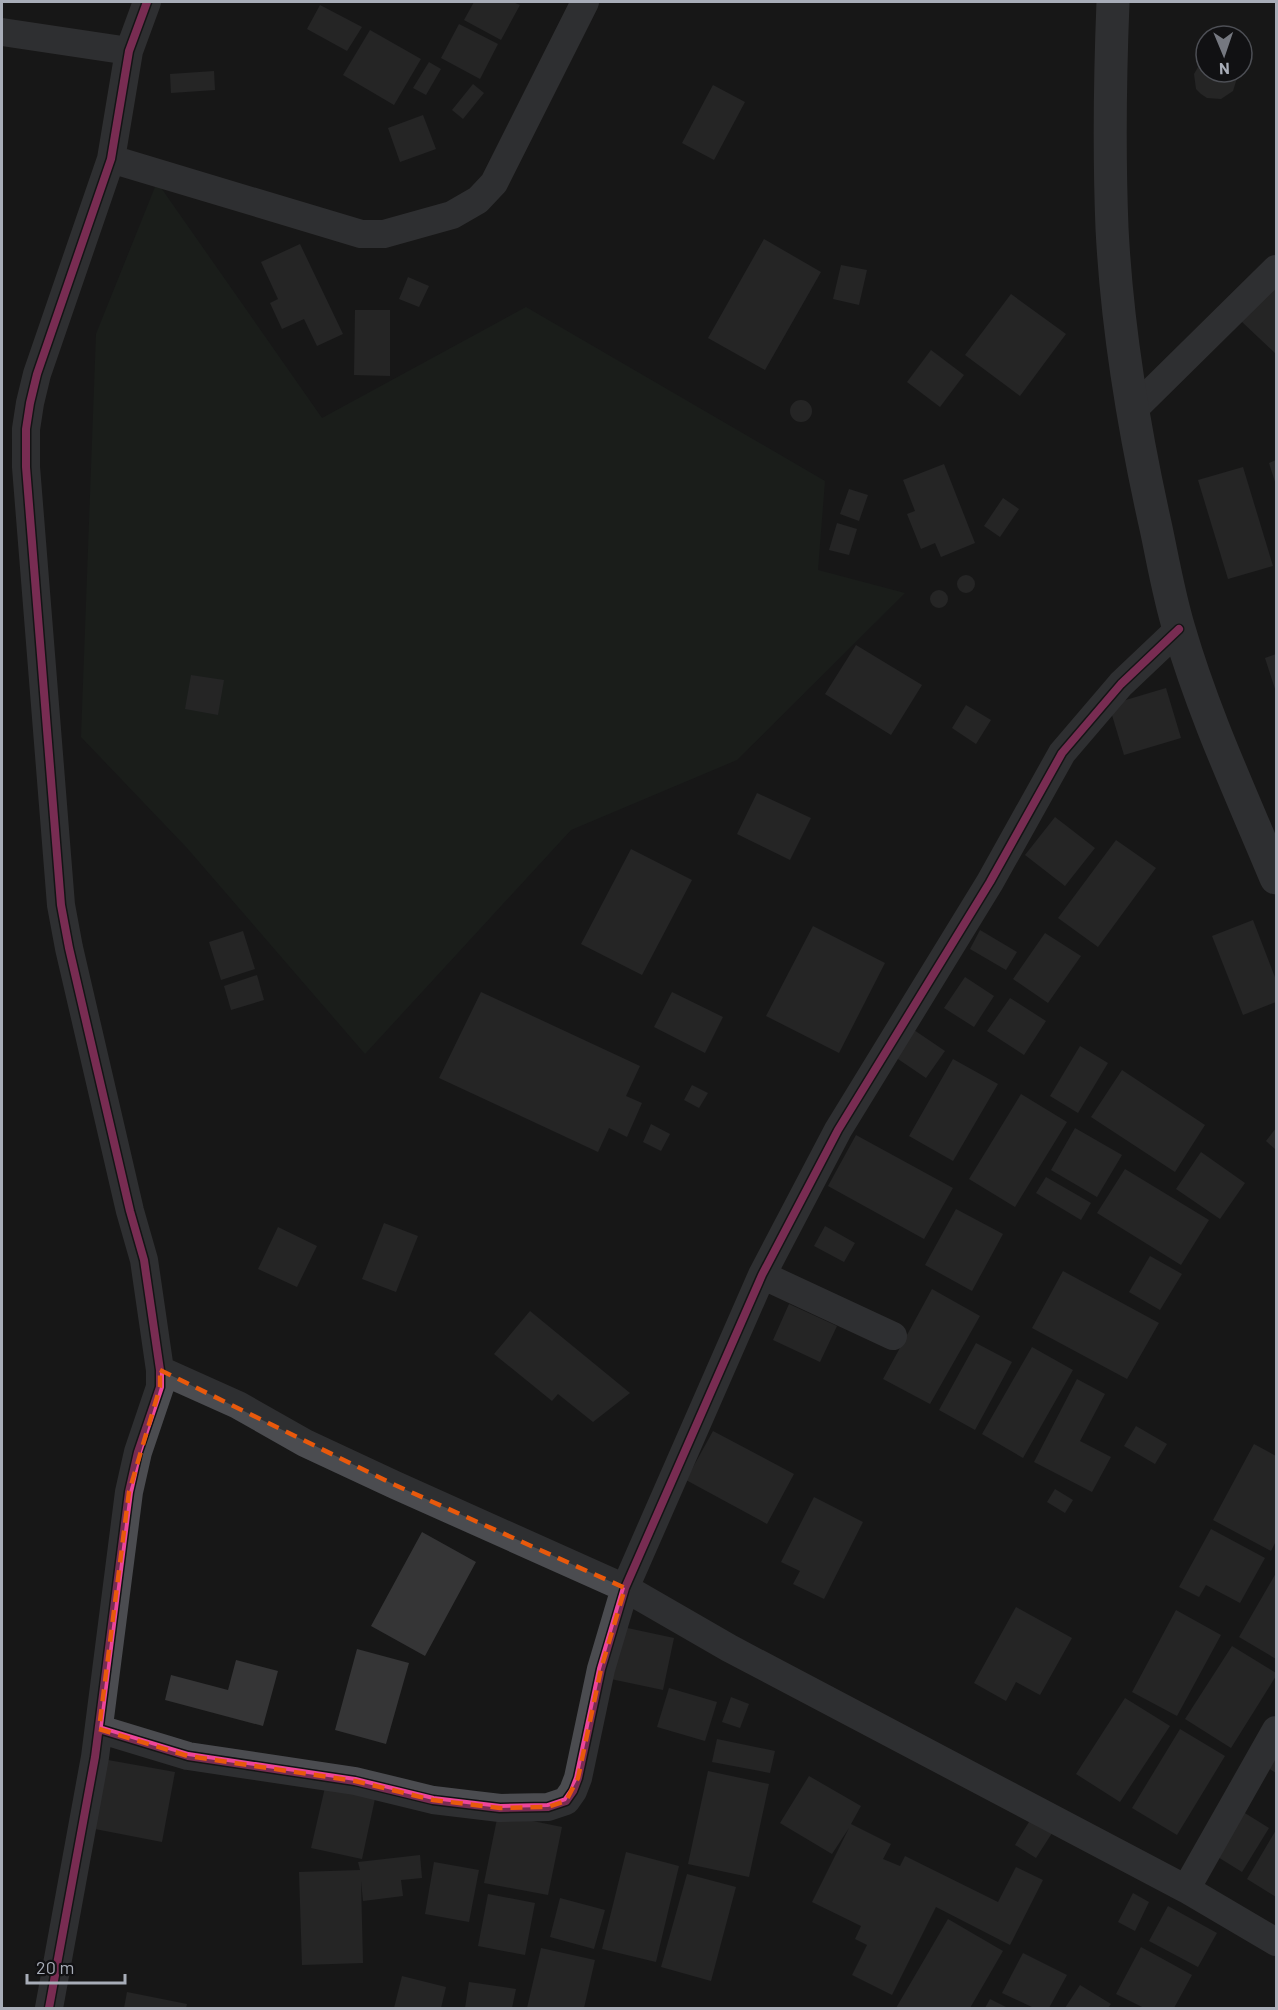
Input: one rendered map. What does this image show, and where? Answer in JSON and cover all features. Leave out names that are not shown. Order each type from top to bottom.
[{"type":"street","points":[[49,2008],[99,1729],[129,1492],[138,1452],[160,1387],[160,1370],[144,1260],[127,1199],[61,905],[26,467],[26,429],[37,374],[111,159],[129,51],[147,2]]},
{"type":"street","points":[[111,159],[361,234],[384,234],[452,215],[478,200],[494,183],[585,2]]},
{"type":"street","points":[[1113,2],[1110,117],[1112,229],[1119,308],[1133,410],[1149,495],[1179,629],[1227,765],[1276,878]]},
{"type":"street","points":[[2,32],[129,51]]},
{"type":"street","points":[[1133,410],[1276,268]]},
{"type":"street","points":[[99,1729],[188,1756],[355,1781],[433,1800],[500,1808],[548,1807],[566,1801],[578,1778],[601,1669],[625,1588],[762,1275],[838,1130],[990,882],[1062,753],[1121,684],[1179,629]]},
{"type":"street","points":[[762,1275],[893,1336]]},
{"type":"street","points":[[160,1370],[238,1405],[305,1443],[375,1476],[625,1588],[729,1648],[1186,1889],[1276,1942]]},
{"type":"street","points":[[1186,1889],[1276,1730]]},
{"type":"highlighted area","points":[[160,1370],[395,1485],[625,1588],[601,1669],[578,1778],[566,1801],[548,1807],[500,1808],[433,1800],[355,1781],[188,1756],[99,1729],[129,1492],[160,1387]]},
{"type":"shaded area","points":[[157,182],[322,418],[526,307],[825,481],[818,570],[905,593],[737,760],[571,830],[365,1054],[187,848],[81,737],[96,334]]},
{"type":"building","points":[[474,2],[513,2],[520,5],[501,40],[464,20]]},
{"type":"building","points":[[320,5],[362,27],[347,51],[307,29]]},
{"type":"building","points":[[459,24],[498,44],[480,79],[441,58]]},
{"type":"building","points":[[370,30],[421,59],[394,105],[343,75]]},
{"type":"building","points":[[429,62],[441,69],[426,95],[413,88]]},
{"type":"building","points":[[214,71],[215,90],[171,93],[170,74]]},
{"type":"building","points":[[473,84],[484,93],[463,119],[452,110]]},
{"type":"building","points":[[1195,84],[1235,84],[1233,91],[1221,99],[1207,98],[1196,89]]},
{"type":"building","points":[[713,85],[745,102],[714,160],[682,143]]},
{"type":"building","points":[[423,115],[436,149],[400,162],[388,128]]},
{"type":"building","points":[[764,239],[821,272],[765,370],[708,338]]},
{"type":"building","points":[[300,244],[343,334],[317,346],[304,319],[282,329],[270,303],[278,299],[261,262]]},
{"type":"building","points":[[841,265],[867,270],[859,305],[833,299]]},
{"type":"building","points":[[408,277],[429,286],[419,307],[399,299]]},
{"type":"building","points":[[1276,284],[1276,354],[1241,321]]},
{"type":"building","points":[[1011,294],[1066,334],[1020,396],[965,355]]},
{"type":"building","points":[[355,310],[390,310],[390,376],[354,375]]},
{"type":"building","points":[[931,350],[964,375],[940,407],[907,382]]},
{"type":"building","points":[[797,400],[805,400],[812,407],[812,415],[805,422],[797,422],[790,415],[790,407]]},
{"type":"building","points":[[1276,460],[1276,485],[1269,463]]},
{"type":"building","points":[[944,464],[975,543],[941,557],[935,543],[921,549],[907,514],[915,511],[903,480]]},
{"type":"building","points":[[1243,467],[1273,566],[1228,579],[1198,480]]},
{"type":"building","points":[[849,489],[868,495],[859,521],[840,514]]},
{"type":"building","points":[[1003,498],[1019,509],[1000,537],[984,526]]},
{"type":"building","points":[[837,523],[857,529],[849,555],[829,550]]},
{"type":"building","points":[[966,575],[972,578],[975,584],[972,590],[966,593],[960,590],[957,584],[960,578]]},
{"type":"building","points":[[939,590],[945,593],[948,599],[945,605],[939,608],[933,605],[930,599],[933,593]]},
{"type":"building","points":[[856,645],[922,685],[891,735],[825,694]]},
{"type":"building","points":[[1276,654],[1276,692],[1265,658]]},
{"type":"building","points":[[191,675],[224,680],[218,715],[185,709]]},
{"type":"building","points":[[1166,688],[1181,738],[1124,755],[1109,705]]},
{"type":"building","points":[[966,705],[991,720],[976,744],[952,728]]},
{"type":"building","points":[[757,793],[811,818],[790,860],[737,834]]},
{"type":"building","points":[[1055,817],[1095,848],[1065,886],[1025,855]]},
{"type":"building","points":[[1116,840],[1156,868],[1098,947],[1058,918]]},
{"type":"building","points":[[631,849],[692,880],[642,975],[581,944]]},
{"type":"building","points":[[1253,920],[1276,980],[1276,1002],[1243,1015],[1212,936]]},
{"type":"building","points":[[813,926],[885,963],[839,1053],[766,1016]]},
{"type":"building","points":[[980,930],[1017,952],[1006,970],[970,949]]},
{"type":"building","points":[[243,931],[255,969],[221,980],[209,942]]},
{"type":"building","points":[[1045,933],[1081,956],[1048,1003],[1013,979]]},
{"type":"building","points":[[257,975],[264,1000],[231,1010],[224,986]]},
{"type":"building","points":[[965,977],[994,996],[974,1027],[944,1008]]},
{"type":"building","points":[[481,992],[640,1066],[626,1096],[642,1103],[627,1137],[609,1128],[598,1152],[439,1078]]},
{"type":"building","points":[[672,992],[723,1017],[705,1053],[654,1027]]},
{"type":"building","points":[[1010,998],[1046,1021],[1024,1055],[987,1031]]},
{"type":"building","points":[[914,1030],[945,1051],[926,1078],[895,1057]]},
{"type":"building","points":[[1080,1046],[1108,1063],[1078,1113],[1050,1096]]},
{"type":"building","points":[[953,1059],[998,1084],[953,1161],[909,1136]]},
{"type":"building","points":[[1122,1070],[1205,1125],[1175,1172],[1091,1117]]},
{"type":"building","points":[[692,1085],[708,1093],[699,1108],[684,1100]]},
{"type":"building","points":[[1021,1094],[1067,1122],[1015,1207],[969,1179]]},
{"type":"building","points":[[651,1124],[670,1134],[661,1151],[643,1142]]},
{"type":"building","points":[[1075,1128],[1122,1155],[1097,1197],[1051,1170]]},
{"type":"building","points":[[1276,1128],[1276,1150],[1266,1141]]},
{"type":"building","points":[[856,1135],[953,1188],[924,1239],[828,1186]]},
{"type":"building","points":[[1201,1152],[1245,1183],[1220,1219],[1176,1189]]},
{"type":"building","points":[[1125,1169],[1209,1220],[1181,1265],[1097,1213]]},
{"type":"building","points":[[1046,1177],[1091,1203],[1081,1220],[1036,1193]]},
{"type":"building","points":[[956,1209],[1003,1234],[972,1291],[925,1265]]},
{"type":"building","points":[[384,1223],[418,1236],[396,1292],[362,1279]]},
{"type":"building","points":[[825,1226],[855,1243],[844,1262],[814,1246]]},
{"type":"building","points":[[278,1227],[317,1246],[297,1287],[258,1269]]},
{"type":"building","points":[[1150,1256],[1182,1274],[1160,1310],[1129,1292]]},
{"type":"building","points":[[1063,1271],[1159,1323],[1127,1379],[1032,1328]]},
{"type":"building","points":[[932,1289],[980,1316],[930,1404],[883,1379]]},
{"type":"building","points":[[789,1304],[837,1326],[820,1362],[773,1340]]},
{"type":"building","points":[[530,1311],[630,1393],[593,1422],[558,1394],[552,1401],[494,1354]]},
{"type":"building","points":[[976,1343],[1012,1362],[975,1430],[939,1410]]},
{"type":"building","points":[[1032,1347],[1073,1370],[1023,1458],[982,1434]]},
{"type":"building","points":[[1077,1379],[1105,1394],[1080,1441],[1111,1457],[1092,1492],[1034,1462]]},
{"type":"building","points":[[1136,1426],[1167,1444],[1155,1464],[1124,1446]]},
{"type":"building","points":[[713,1431],[794,1474],[767,1524],[686,1480]]},
{"type":"building","points":[[1254,1444],[1276,1456],[1276,1541],[1271,1551],[1213,1520]]},
{"type":"building","points":[[1055,1489],[1073,1500],[1065,1513],[1047,1502]]},
{"type":"building","points":[[814,1497],[863,1522],[824,1599],[793,1584],[800,1571],[781,1562]]},
{"type":"building","points":[[1211,1529],[1265,1558],[1240,1603],[1206,1585],[1199,1597],[1179,1587]]},
{"type":"building","points":[[422,1532],[476,1562],[425,1656],[371,1626]]},
{"type":"building","points":[[1276,1573],[1276,1659],[1239,1637]]},
{"type":"building","points":[[1016,1607],[1072,1638],[1040,1695],[1016,1682],[1006,1701],[974,1683]]},
{"type":"building","points":[[1176,1610],[1221,1635],[1177,1716],[1132,1692]]},
{"type":"building","points":[[618,1626],[674,1638],[663,1690],[606,1678]]},
{"type":"building","points":[[1232,1646],[1276,1673],[1276,1676],[1231,1748],[1185,1719]]},
{"type":"building","points":[[357,1649],[409,1663],[386,1744],[335,1730]]},
{"type":"building","points":[[236,1660],[278,1671],[263,1726],[165,1700],[171,1675],[228,1690]]},
{"type":"building","points":[[669,1688],[717,1702],[705,1741],[657,1727]]},
{"type":"building","points":[[731,1697],[749,1704],[740,1728],[722,1722]]},
{"type":"building","points":[[1125,1698],[1170,1726],[1120,1802],[1076,1774]]},
{"type":"building","points":[[1180,1729],[1225,1756],[1177,1835],[1132,1808]]},
{"type":"building","points":[[717,1739],[775,1751],[770,1773],[712,1762]]},
{"type":"building","points":[[1276,1748],[1276,1773],[1265,1766]]},
{"type":"building","points":[[108,1760],[175,1772],[162,1842],[95,1829]]},
{"type":"building","points":[[708,1771],[769,1784],[749,1877],[688,1864]]},
{"type":"building","points":[[809,1776],[861,1806],[851,1824],[891,1844],[883,1859],[900,1866],[905,1856],[998,1902],[1016,1867],[1043,1880],[1010,1945],[936,1907],[892,1995],[852,1975],[867,1945],[855,1939],[861,1926],[812,1902],[849,1828],[832,1854],[780,1823]]},
{"type":"building","points":[[326,1783],[376,1794],[362,1859],[311,1848]]},
{"type":"building","points":[[1240,1810],[1269,1828],[1242,1872],[1213,1854]]},
{"type":"building","points":[[498,1814],[562,1827],[548,1895],[484,1883]]},
{"type":"building","points":[[1032,1817],[1054,1830],[1036,1858],[1015,1845]]},
{"type":"building","points":[[1276,1830],[1276,1897],[1247,1879]]},
{"type":"building","points":[[626,1852],[679,1866],[656,1962],[602,1949]]},
{"type":"building","points":[[420,1855],[422,1878],[401,1880],[403,1896],[363,1901],[361,1881],[363,1963],[302,1965],[299,1872],[360,1870],[358,1862]]},
{"type":"building","points":[[434,1862],[479,1870],[469,1922],[425,1914]]},
{"type":"building","points":[[687,1874],[736,1887],[711,1981],[661,1967]]},
{"type":"building","points":[[1133,1893],[1149,1902],[1135,1931],[1118,1922]]},
{"type":"building","points":[[488,1894],[535,1903],[525,1955],[478,1946]]},
{"type":"building","points":[[560,1898],[605,1910],[594,1949],[550,1937]]},
{"type":"building","points":[[1168,1906],[1217,1933],[1198,1967],[1149,1941]]},
{"type":"building","points":[[948,1919],[1003,1951],[970,2008],[896,2008]]},
{"type":"building","points":[[1141,1947],[1192,1975],[1174,2008],[1144,2008],[1116,1994]]},
{"type":"building","points":[[541,1948],[595,1960],[584,2008],[527,2008]]},
{"type":"building","points":[[1023,1953],[1067,1975],[1049,2008],[1034,2008],[1002,1993]]},
{"type":"building","points":[[402,1976],[446,1987],[441,2008],[394,2008]]},
{"type":"building","points":[[469,1982],[516,1989],[512,2008],[465,2008]]},
{"type":"building","points":[[1080,1985],[1111,2004],[1108,2008],[1065,2008]]},
{"type":"building","points":[[127,1992],[187,2004],[186,2008],[124,2008]]},
{"type":"building","points":[[990,1999],[1008,2008],[985,2008]]},
{"type":"cycle path","points":[[49,2008],[95,1757],[129,1492],[138,1452],[160,1387],[160,1370],[144,1260],[130,1211],[61,905],[26,467],[26,429],[37,374],[111,159],[129,51],[147,2]]},
{"type":"cycle path","points":[[99,1729],[188,1756],[355,1781],[433,1800],[500,1808],[548,1807],[566,1801],[578,1778],[601,1669],[625,1588],[762,1275],[838,1130],[990,882],[1062,753],[1121,684],[1179,629]]}]
